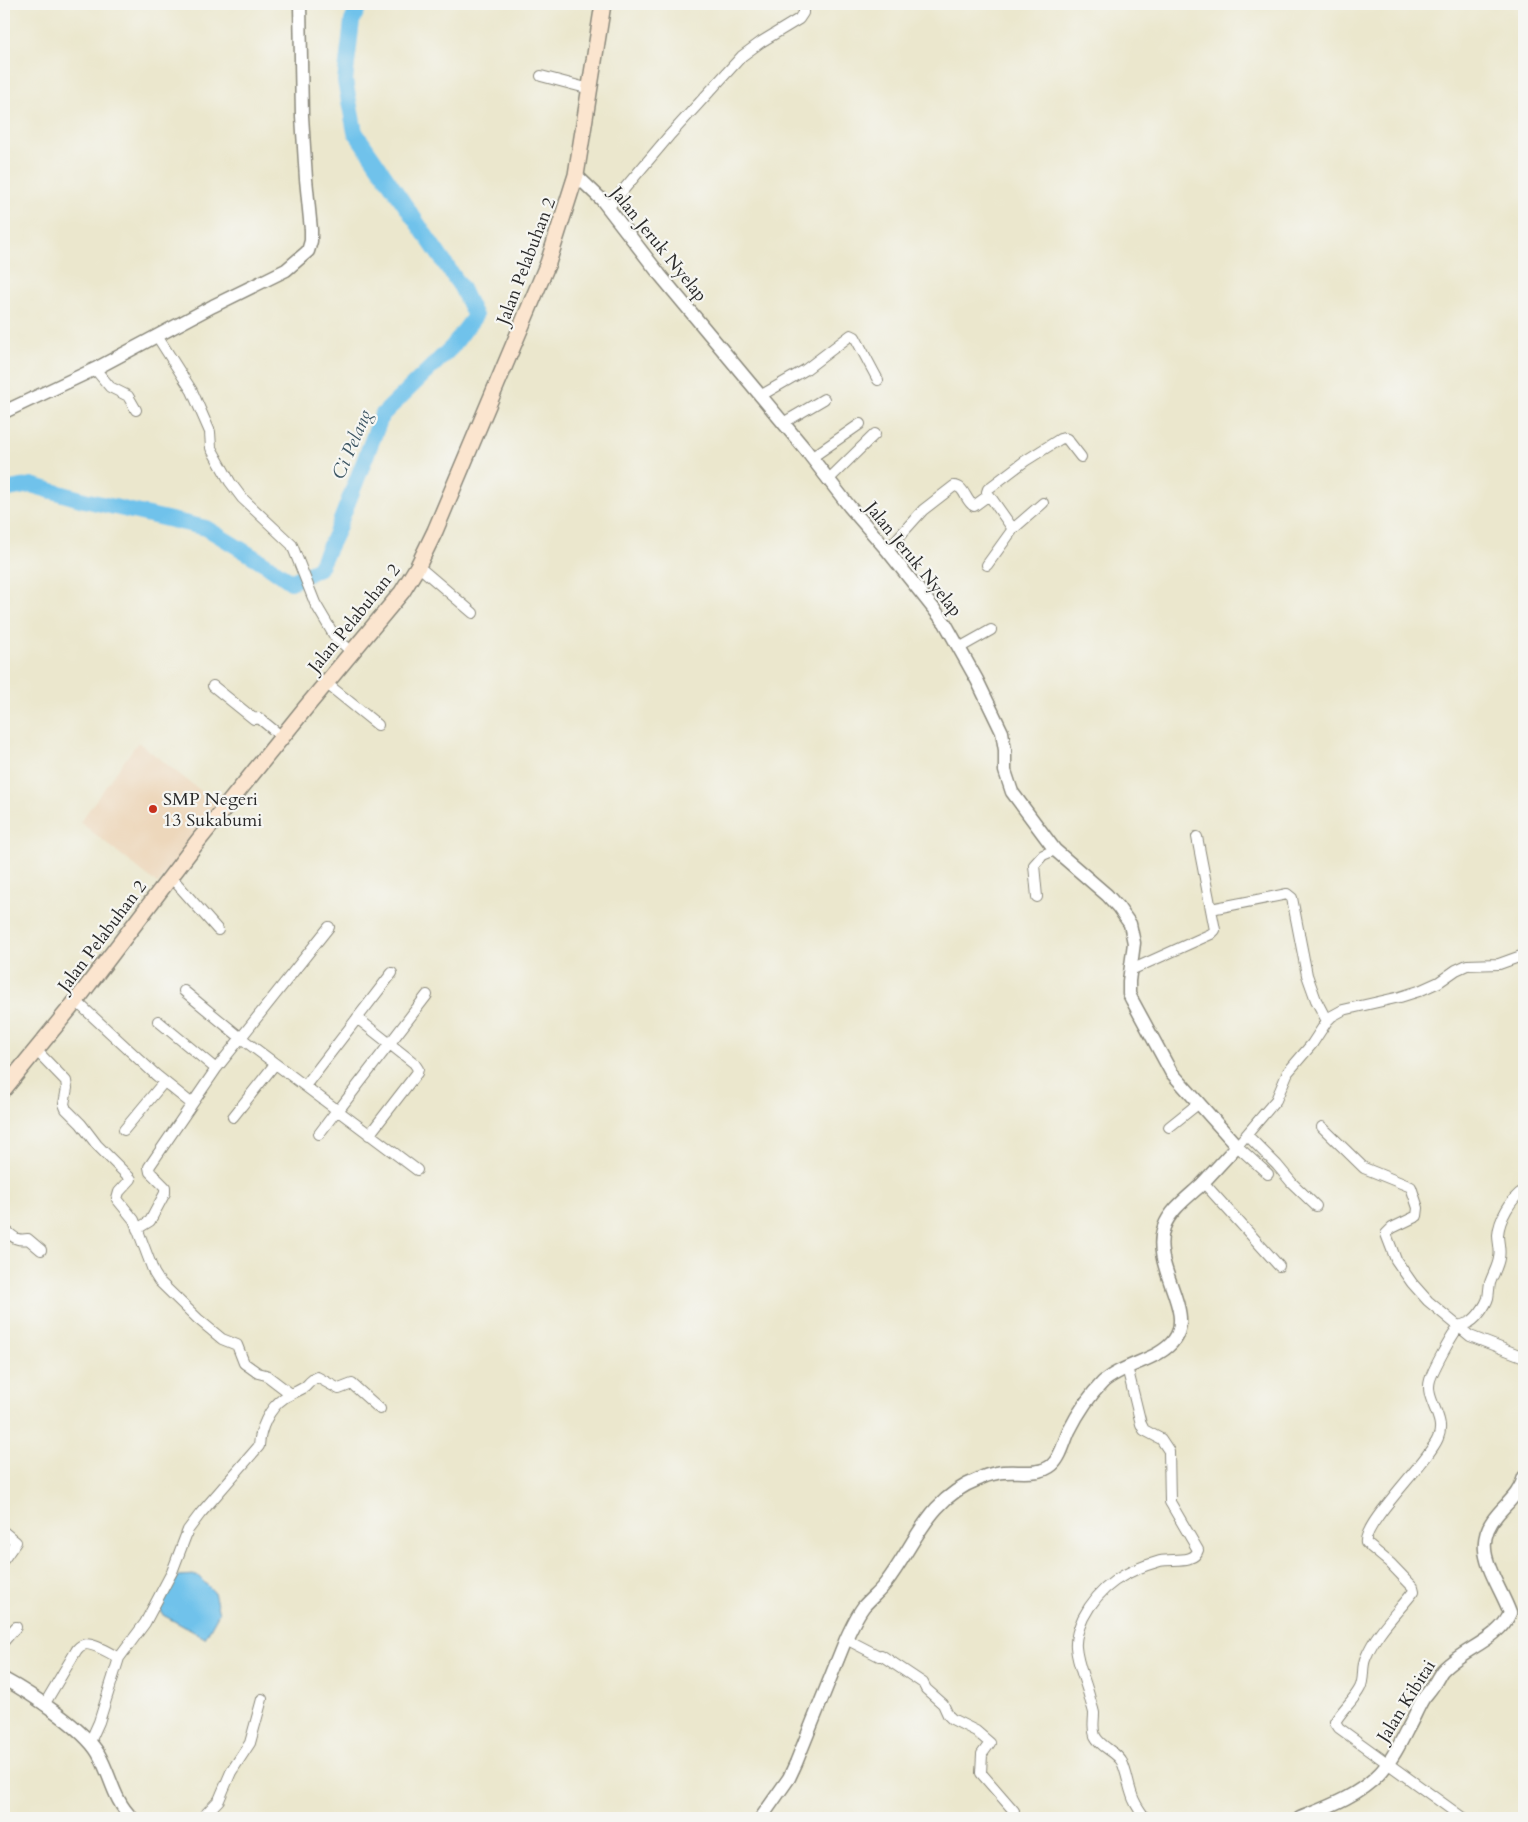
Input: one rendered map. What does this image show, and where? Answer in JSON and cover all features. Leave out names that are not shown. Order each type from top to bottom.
[{"type":"main road","name":"Jalan Pelabuhan 2","points":[[4,1089],[76,1001],[171,876],[326,683],[402,592],[418,566],[435,531],[548,263],[576,175],[603,4]]},
{"type":"street","points":[[4,412],[95,369],[286,270],[304,256],[310,247],[311,230],[302,116],[300,4]]},
{"type":"street","points":[[608,208],[669,136],[742,56],[760,42],[799,19],[803,13],[803,4]]},
{"type":"street","points":[[541,76],[590,89]]},
{"type":"street","name":"Jalan Jeruk Nyelap","points":[[576,175],[594,191],[660,275],[935,609],[959,648],[1002,732],[1005,750],[1005,771],[1009,786],[1056,850],[1107,895],[1126,918],[1132,930],[1134,942],[1128,987],[1132,1000],[1164,1061],[1237,1146]]},
{"type":"street","points":[[760,396],[805,370],[851,335],[855,337],[878,380]]},
{"type":"street","points":[[157,336],[192,391],[210,432],[210,445],[230,482],[249,505],[290,542],[315,603],[335,637],[352,652]]},
{"type":"street","points":[[95,369],[110,387],[128,396],[136,410]]},
{"type":"street","points":[[783,423],[824,399]]},
{"type":"street","points":[[811,458],[860,424]]},
{"type":"street","points":[[828,480],[875,434]]},
{"type":"street","points":[[1013,529],[987,490],[1025,461],[1063,438],[1068,440],[1081,457]]},
{"type":"street","points":[[887,550],[923,510],[954,486],[962,489],[972,506],[989,495]]},
{"type":"street","points":[[987,564],[1013,529],[1043,503]]},
{"type":"street","points":[[418,566],[473,612]]},
{"type":"street","points":[[959,648],[991,630]]},
{"type":"street","points":[[326,683],[378,726]]},
{"type":"street","points":[[213,686],[254,718],[259,718],[282,738]]},
{"type":"street","points":[[1131,970],[1214,932],[1216,927],[1197,837]]},
{"type":"street","points":[[1037,897],[1034,865],[1043,855],[1056,850]]},
{"type":"street","points":[[171,876],[218,930]]},
{"type":"street","points":[[1211,909],[1287,894],[1292,898],[1307,975],[1316,1000],[1327,1021]]},
{"type":"street","points":[[137,1229],[150,1221],[166,1193],[165,1187],[150,1172],[149,1167],[216,1070],[329,927]]},
{"type":"street","points":[[761,1818],[789,1778],[846,1639],[863,1607],[885,1584],[920,1527],[942,1502],[966,1484],[987,1476],[1009,1471],[1031,1471],[1049,1468],[1058,1458],[1074,1421],[1085,1404],[1104,1382],[1126,1366],[1165,1349],[1174,1341],[1178,1335],[1180,1321],[1179,1307],[1162,1258],[1162,1236],[1166,1222],[1247,1135],[1276,1100],[1288,1072],[1312,1044],[1327,1021],[1343,1010],[1400,997],[1425,989],[1467,965],[1499,964],[1524,956]]},
{"type":"street","points":[[306,1086],[392,973]]},
{"type":"street","points":[[184,991],[241,1038],[417,1170]]},
{"type":"street","points":[[319,1134],[427,995]]},
{"type":"street","points":[[76,1001],[164,1082],[192,1104]]},
{"type":"street","points":[[357,1018],[416,1066],[418,1072],[369,1135]]},
{"type":"street","points":[[158,1022],[216,1070]]},
{"type":"street","points":[[36,1050],[66,1081],[68,1088],[64,1104],[66,1109],[81,1124],[96,1145],[131,1179],[117,1197],[118,1201],[129,1213],[159,1281],[198,1319],[222,1338],[237,1345],[244,1362],[258,1373],[266,1375],[291,1394]]},
{"type":"street","points":[[233,1116],[275,1064]]},
{"type":"street","points":[[124,1130],[164,1082]]},
{"type":"street","points":[[1169,1127],[1199,1103]]},
{"type":"street","points":[[1322,1126],[1364,1168],[1411,1187],[1418,1208],[1417,1216],[1392,1228],[1387,1232],[1387,1237],[1396,1260],[1412,1283],[1428,1301],[1470,1336],[1524,1357]]},
{"type":"street","points":[[1247,1135],[1316,1206]]},
{"type":"street","points":[[1237,1146],[1268,1174]]},
{"type":"street","points":[[1203,1182],[1279,1266]]},
{"type":"street","points":[[1463,1818],[1335,1724],[1359,1689],[1363,1680],[1364,1662],[1367,1654],[1383,1629],[1414,1590],[1396,1568],[1365,1542],[1366,1537],[1389,1502],[1438,1439],[1441,1432],[1440,1423],[1428,1390],[1430,1380],[1438,1362],[1460,1326],[1472,1321],[1487,1299],[1499,1259],[1498,1234],[1502,1222],[1518,1194],[1524,1190]]},
{"type":"street","points":[[4,1229],[18,1240],[28,1239],[41,1250]]},
{"type":"street","points":[[1126,1366],[1144,1430],[1161,1439],[1170,1451],[1170,1502],[1198,1550],[1196,1555],[1191,1558],[1160,1562],[1129,1573],[1106,1587],[1099,1593],[1086,1612],[1080,1623],[1076,1639],[1078,1657],[1093,1709],[1094,1734],[1122,1762],[1129,1778],[1131,1794],[1145,1818]]},
{"type":"street","points":[[90,1742],[99,1722],[119,1658],[144,1623],[172,1572],[183,1539],[191,1526],[259,1446],[259,1437],[267,1418],[282,1400],[317,1377],[338,1389],[352,1384],[380,1409]]},
{"type":"street","name":"Jalan Kibitai","points":[[1300,1818],[1332,1805],[1369,1784],[1387,1763],[1423,1699],[1434,1686],[1441,1673],[1459,1656],[1498,1632],[1507,1619],[1510,1613],[1489,1568],[1485,1542],[1492,1522],[1518,1493],[1524,1477]]},
{"type":"street","points":[[4,1532],[16,1542],[4,1558]]},
{"type":"street","points":[[4,1641],[16,1627]]},
{"type":"street","points":[[846,1639],[879,1656],[881,1655],[923,1683],[926,1689],[943,1704],[952,1719],[986,1738],[990,1744],[982,1754],[981,1773],[1014,1811]]},
{"type":"street","points":[[44,1705],[76,1650],[82,1645],[89,1644],[95,1646],[119,1658]]},
{"type":"street","points":[[4,1679],[44,1705],[90,1742],[102,1761],[119,1804],[132,1818]]},
{"type":"street","points":[[202,1818],[219,1800],[231,1772],[250,1742],[262,1699]]},
{"type":"shaded area","name":"SMP Negeri 13 Sukabumi","points":[[138,742],[219,805],[158,884],[80,822]]},
{"type":"water","points":[[197,1575],[214,1592],[219,1613],[205,1638],[163,1615],[159,1607],[158,1599],[179,1576]]},
{"type":"waterway","name":"Ci Pelang","points":[[4,490],[31,485],[84,500],[206,528],[291,582],[319,568],[336,533],[382,415],[452,347],[475,316],[461,287],[355,132],[345,81],[352,21],[360,4]]},
{"type":"place","name":"SMP Negeri 13 Sukabumi","points":[[153,809]]}]
